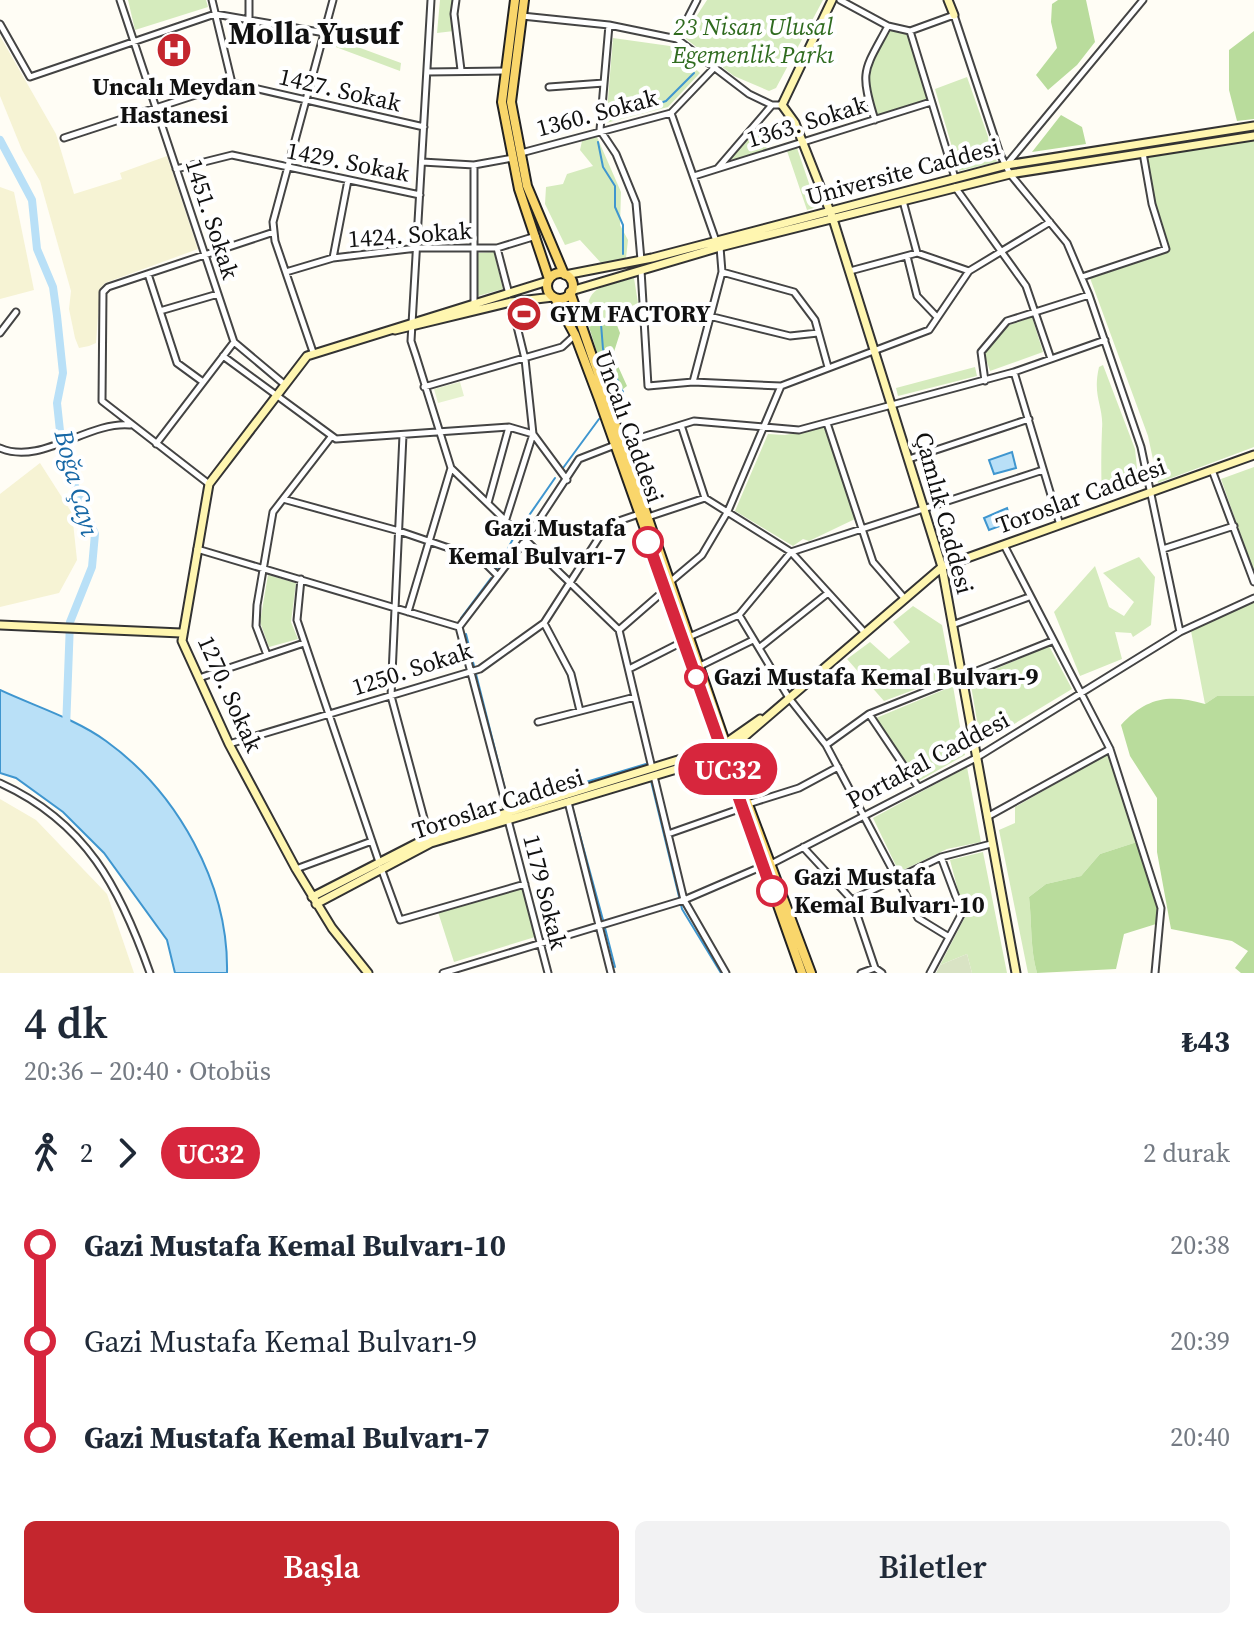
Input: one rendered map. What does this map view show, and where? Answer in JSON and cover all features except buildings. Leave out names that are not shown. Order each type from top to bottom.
[{"type":"main road","points":[[516,1],[521,16],[511,102],[516,156],[564,274],[572,283],[571,292],[562,299],[548,291],[548,280],[502,102],[516,1]]},
{"type":"main road","points":[[548,280],[564,274]]},
{"type":"main road","name":"Uncalı Caddesi","points":[[571,292],[619,444],[724,749]]},
{"type":"main road","name":"Uncalı Caddesi","points":[[554,297],[575,335],[619,444]]},
{"type":"main road","name":"Uncalı Caddesi","points":[[687,639],[700,666],[724,749]]},
{"type":"main road","points":[[724,749],[811,973]]},
{"type":"main road","points":[[767,865],[802,973]]},
{"type":"street","name":"1451. Sokak","points":[[120,0],[234,342]]},
{"type":"street","points":[[64,138],[232,83],[212,0]]},
{"type":"street","points":[[249,0],[249,20]]},
{"type":"street","points":[[333,0],[273,222],[313,352],[510,298],[548,280]]},
{"type":"street","points":[[431,0],[411,341],[437,431],[451,468],[619,630],[684,900],[726,973]]},
{"type":"street","points":[[456,0],[454,14],[461,70]]},
{"type":"street","points":[[521,16],[609,25],[677,39],[713,69],[772,105],[782,105],[832,0]]},
{"type":"street","points":[[840,0],[888,26],[910,31],[954,15]]},
{"type":"street","points":[[948,0],[1010,174],[1071,248],[1089,295],[1141,447],[1180,632]]},
{"type":"street","points":[[1006,165],[1143,0]]},
{"type":"street","points":[[677,39],[694,1]]},
{"type":"street","points":[[0,24],[30,77],[215,14],[325,33]]},
{"type":"street","points":[[609,25],[600,130],[616,154],[636,203],[648,386],[693,382],[781,386],[929,330],[969,271],[1050,222]]},
{"type":"street","points":[[875,120],[864,84],[864,71],[888,26]]},
{"type":"street","points":[[910,31],[955,183],[1026,286],[1051,359]]},
{"type":"street","name":"1360. Sokak","points":[[422,162],[474,165],[671,113],[713,69]]},
{"type":"street","points":[[427,72],[507,71]]},
{"type":"street","name":"1427. Sokak","points":[[232,83],[424,127]]},
{"type":"street","points":[[549,87],[604,83]]},
{"type":"street","name":"1363. Sokak","points":[[694,176],[931,102]]},
{"type":"street","points":[[718,169],[772,105]]},
{"type":"street","name":"Çamlık Caddesi","points":[[782,105],[803,143],[831,216],[942,567],[1016,973]]},
{"type":"street","points":[[671,113],[718,244],[722,272],[693,382]]},
{"type":"street","name":"Universite Caddesi","points":[[831,216],[903,200],[1006,165],[1254,126]]},
{"type":"street","name":"Universite Caddesi","points":[[571,292],[641,265],[955,183],[1254,136]]},
{"type":"street","points":[[1082,277],[1166,249],[1152,204],[1143,153]]},
{"type":"street","name":"1429. Sokak","points":[[176,169],[232,155],[420,195]]},
{"type":"street","points":[[474,165],[474,304]]},
{"type":"street","points":[[333,258],[348,180]]},
{"type":"street","points":[[903,200],[917,253]]},
{"type":"street","points":[[209,484],[102,401],[103,292],[108,287],[274,232]]},
{"type":"street","name":"1424. Sokak","points":[[286,272],[333,258],[417,248],[497,248],[536,236]]},
{"type":"street","points":[[497,248],[525,359],[533,434],[506,519]]},
{"type":"street","points":[[850,271],[917,253],[969,271]]},
{"type":"street","points":[[907,256],[917,296],[938,317]]},
{"type":"street","name":"Universite Caddesi","points":[[564,274],[641,265]]},
{"type":"street","points":[[722,272],[794,292],[815,320],[828,367]]},
{"type":"street","points":[[148,274],[177,363],[203,382]]},
{"type":"street","points":[[160,311],[218,294]]},
{"type":"street","points":[[985,381],[981,352],[1007,321],[1089,295]]},
{"type":"street","points":[[373,334],[397,330],[474,304],[510,298],[554,297]]},
{"type":"street","points":[[0,333],[16,312]]},
{"type":"street","points":[[709,316],[790,336],[818,333]]},
{"type":"street","points":[[397,330],[411,341]]},
{"type":"street","points":[[424,387],[562,347],[575,335]]},
{"type":"street","name":"1250. Sokak","points":[[459,627],[527,538],[579,459],[694,421],[799,430],[985,381],[1105,340]]},
{"type":"street","points":[[156,444],[234,342],[284,384]]},
{"type":"street","name":"1270. Sokak","points":[[313,352],[284,384],[209,484],[181,633],[229,744],[296,869],[314,901],[368,973]]},
{"type":"street","points":[[223,356],[331,437],[509,427],[533,434],[567,480]]},
{"type":"street","points":[[1014,372],[1060,525]]},
{"type":"street","points":[[619,630],[702,555],[728,511],[781,386]]},
{"type":"street","points":[[909,459],[1029,419]]},
{"type":"street","points":[[827,423],[873,562],[905,599]]},
{"type":"street","points":[[0,448],[16,453],[114,425],[131,425]]},
{"type":"street","points":[[681,425],[705,498],[791,552],[865,633]]},
{"type":"street","points":[[488,503],[509,427]]},
{"type":"street","points":[[403,435],[391,696],[430,840]]},
{"type":"street","points":[[267,655],[256,626],[262,568],[273,512],[331,437]]},
{"type":"street","name":"Toroslar Caddesi","points":[[314,901],[430,840],[724,749],[779,707],[942,567],[1254,455]]},
{"type":"street","points":[[408,612],[451,468]]},
{"type":"street","points":[[629,669],[739,615],[791,552],[1043,470]]},
{"type":"street","points":[[1212,470],[1254,582]]},
{"type":"street","name":"1250. Sokak","points":[[229,744],[472,671],[544,623],[607,525],[705,498]]},
{"type":"street","points":[[283,499],[399,531],[481,559],[498,576]]},
{"type":"street","points":[[1163,549],[1234,526]]},
{"type":"street","points":[[1004,545],[1110,749],[1161,908],[1155,973]]},
{"type":"street","points":[[196,549],[459,627]]},
{"type":"street","points":[[301,579],[297,620],[400,920],[525,884]]},
{"type":"street","points":[[759,648],[828,593]]},
{"type":"street","points":[[951,625],[1029,597]]},
{"type":"street","name":"Portakal Caddesi","points":[[443,973],[676,903],[767,865],[976,758],[1180,632],[1254,598]]},
{"type":"street","points":[[739,615],[789,698],[826,745],[918,918],[949,937]]},
{"type":"street","points":[[544,623],[571,674],[580,711]]},
{"type":"street","points":[[0,625],[181,633]]},
{"type":"street","name":"1179 Sokak","points":[[459,627],[548,973]]},
{"type":"street","points":[[700,666],[753,640]]},
{"type":"street","points":[[826,745],[869,714],[1052,641]]},
{"type":"street","points":[[199,678],[304,643]]},
{"type":"street","points":[[538,722],[635,697]]},
{"type":"street","points":[[869,714],[918,787]]},
{"type":"street","points":[[986,817],[1110,749]]},
{"type":"street","points":[[668,834],[799,788],[838,767]]},
{"type":"street","name":"Toroslar Caddesi","points":[[508,816],[568,802],[653,772]]},
{"type":"street","points":[[0,783],[49,809],[96,860],[130,916],[150,973]]},
{"type":"street","points":[[568,802],[611,973]]},
{"type":"street","points":[[296,869],[372,841]]},
{"type":"street","points":[[852,900],[941,857],[991,844]]},
{"type":"street","points":[[803,847],[852,900],[875,968],[882,973]]},
{"type":"street","points":[[930,973],[962,913],[941,857]]},
{"type":"street","points":[[861,973],[875,968]]},
{"type":"shaded area","points":[[0,36],[56,134],[74,194],[122,179],[120,173],[167,156],[198,249],[105,283],[100,289],[96,343],[89,346],[79,348],[75,338],[69,309],[71,291],[40,181],[22,150],[0,96]]},
{"type":"shaded area","points":[[0,187],[14,192],[34,290],[0,299]]},
{"type":"shaded area","points":[[40,463],[72,513],[77,560],[59,593],[0,607],[0,494]]},
{"type":"shaded area","points":[[0,799],[36,820],[107,894],[134,973],[0,973]]},
{"type":"green space","points":[[128,0],[206,0],[208,7],[135,30]]},
{"type":"green space","points":[[440,0],[454,0],[454,31],[437,33]]},
{"type":"green space","name":"23 Nisan Ulusal Egemenlik Parkı","points":[[707,0],[823,0],[776,88],[769,91],[734,76],[686,39],[685,34]]},
{"type":"green space","points":[[1058,0],[1086,0],[1095,42],[1077,65],[1048,90],[1036,75],[1057,48],[1051,22],[1052,4]]},
{"type":"green space","points":[[889,29],[908,33],[928,101],[876,116],[870,71]]},
{"type":"green space","points":[[1254,31],[1254,119],[1237,121],[1229,90],[1229,50]]},
{"type":"green space","points":[[613,38],[670,46],[700,73],[668,107],[606,123]]},
{"type":"green space","points":[[336,39],[401,63],[400,71],[333,46]]},
{"type":"green space","points":[[967,77],[997,162],[959,171],[935,89]]},
{"type":"green space","points":[[1061,115],[1082,127],[1086,144],[1032,152]]},
{"type":"green space","points":[[759,124],[767,150],[732,160],[731,156]]},
{"type":"green space","points":[[1254,136],[1254,447],[1158,483],[1148,436],[1090,278],[1167,252],[1152,204],[1143,153]]},
{"type":"green space","points":[[597,137],[621,192],[620,225],[628,240],[626,258],[602,264],[580,240],[565,245],[545,204],[546,187],[563,184],[567,174],[593,166],[580,150],[582,141]]},
{"type":"green space","points":[[797,148],[817,207],[807,210],[787,151]]},
{"type":"green space","points":[[494,252],[503,289],[478,296],[477,253]]},
{"type":"green space","points":[[634,278],[638,303],[589,327],[588,303],[596,290]]},
{"type":"green space","points":[[613,315],[620,333],[613,355],[627,386],[618,393],[610,393],[589,327]]},
{"type":"green space","points":[[1032,317],[1043,352],[990,371],[984,353],[1007,326]]},
{"type":"green space","points":[[1103,365],[1135,449],[1139,488],[1102,498],[1102,421],[1097,377],[1099,367]]},
{"type":"green space","points":[[975,367],[977,376],[898,396],[896,388]]},
{"type":"green space","points":[[460,382],[464,396],[438,403],[434,389]]},
{"type":"green space","points":[[825,427],[855,519],[809,541],[803,539],[793,546],[735,511],[768,434],[785,435]]},
{"type":"green space","points":[[1254,467],[1254,573],[1221,479]]},
{"type":"green space","points":[[1139,557],[1155,577],[1151,625],[1133,637],[1131,633],[1115,632],[1122,659],[1080,676],[1054,612],[1095,566],[1109,607],[1124,616],[1134,602],[1103,573]]},
{"type":"green space","points":[[268,575],[296,583],[291,622],[298,639],[269,647],[260,622]]},
{"type":"green space","points":[[1254,602],[1254,696],[1217,696],[1205,704],[1191,631]]},
{"type":"green space","points":[[913,606],[942,625],[950,667],[940,680],[884,701],[847,659],[870,642],[889,659],[910,642],[893,622]]},
{"type":"green space","points":[[1049,646],[1072,689],[981,744],[970,680]]},
{"type":"green space","points":[[953,686],[965,755],[917,782],[876,718]]},
{"type":"green space","points":[[1217,696],[1254,696],[1254,973],[1241,973],[1235,968],[1248,951],[1232,941],[1171,929],[1157,852],[1157,798],[1130,756],[1121,725],[1140,708],[1159,700],[1180,699],[1205,704]]},
{"type":"green space","points":[[1108,754],[1137,842],[1100,854],[1081,876],[1046,884],[1029,897],[1037,973],[1028,973],[999,830],[1015,823],[1015,807]]},
{"type":"green space","points":[[967,767],[981,842],[947,849],[899,872],[873,818]]},
{"type":"green space","points":[[1137,842],[1157,908],[1156,924],[1124,934],[1116,969],[1037,973],[1029,897],[1046,884],[1081,876],[1100,854]]},
{"type":"green space","points":[[983,852],[1007,973],[972,973],[967,954],[940,965],[965,917],[950,860]]},
{"type":"green space","points":[[522,887],[535,937],[454,962],[438,912]]},
{"type":"green space","points":[[967,954],[972,973],[936,973],[940,965]]},
{"type":"water","points":[[1012,452],[1016,468],[994,474],[989,460]]},
{"type":"water","points":[[1007,508],[1011,522],[989,530],[984,518]]},
{"type":"water","points":[[0,690],[94,733],[132,762],[155,786],[176,813],[208,874],[219,906],[227,973],[175,973],[167,940],[104,853],[63,812],[16,778],[0,773]]},
{"type":"waterway","points":[[615,119],[666,101],[694,73]]},
{"type":"waterway","name":"Boğa Çayı","points":[[0,140],[32,200],[37,249],[53,287],[63,373],[57,403],[60,431],[75,486],[95,534],[92,567],[70,622],[66,729]]},
{"type":"waterway","points":[[598,142],[603,167],[615,186],[615,207],[623,225],[623,254]]},
{"type":"waterway","points":[[601,324],[603,349],[623,392],[624,405],[619,412]]},
{"type":"waterway","points":[[563,468],[599,419]]},
{"type":"waterway","points":[[521,527],[555,478]]},
{"type":"waterway","points":[[497,569],[514,537]]},
{"type":"waterway","points":[[461,618],[491,578]]},
{"type":"waterway","points":[[466,634],[474,666]]},
{"type":"waterway","points":[[476,674],[509,805],[559,790]]},
{"type":"waterway","points":[[566,788],[646,764],[647,768]]},
{"type":"waterway","points":[[651,781],[682,909],[721,973]]},
{"type":"waterway","points":[[572,806],[603,920]]},
{"type":"waterway","points":[[605,928],[615,967]]},
{"type":"bus line","name":"UC32","points":[[648,542],[772,891]]},
{"type":"place","name":"Uncalı Meydan Hastanesi","points":[[174,50]]},
{"type":"place","name":"GYM FACTORY","points":[[524,314]]},
{"type":"place","name":"Gazi Mustafa Kemal Bulvarı-7","points":[[648,542]]},
{"type":"place","name":"Gazi Mustafa Kemal Bulvarı-9","points":[[696,677]]},
{"type":"place","name":"Gazi Mustafa Kemal Bulvarı-10","points":[[772,891]]},
{"type":"district","name":"Molla Yusuf","points":[[314,33]]}]
